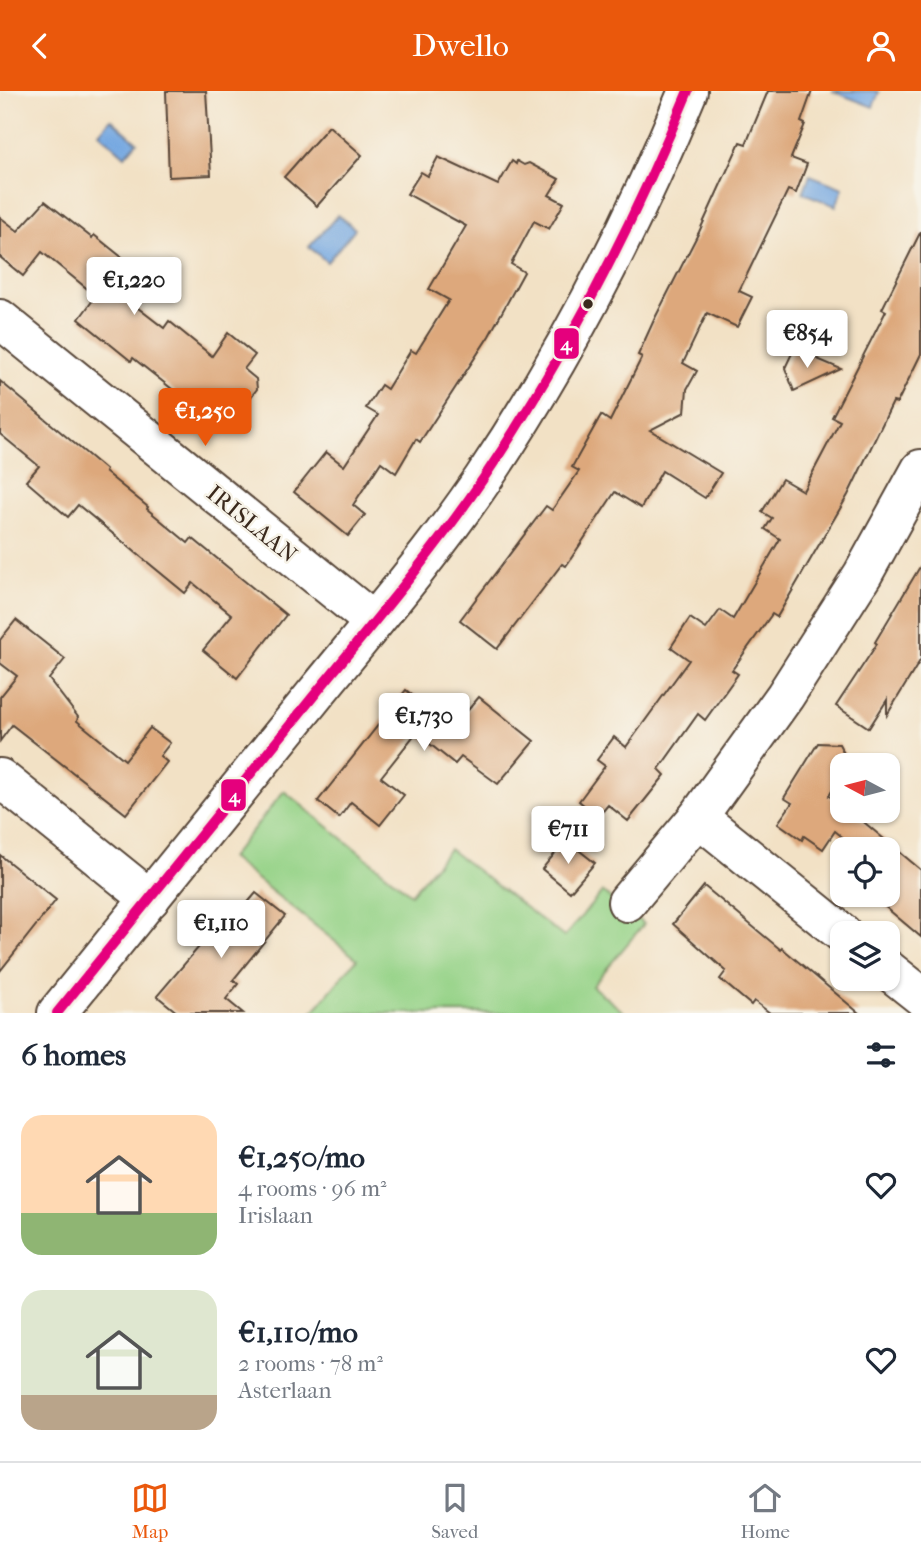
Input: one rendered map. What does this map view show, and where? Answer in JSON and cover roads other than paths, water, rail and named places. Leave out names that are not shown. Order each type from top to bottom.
[{"type":"street","points":[[57,1013],[440,538],[482,480],[584,313],[632,218],[688,91]]},
{"type":"street","name":"IRISLAAN","points":[[0,319],[373,622]]},
{"type":"street","points":[[626,902],[698,817],[785,696],[863,574],[921,469]]},
{"type":"street","points":[[0,778],[150,899]]},
{"type":"street","points":[[698,817],[830,923]]},
{"type":"street","points":[[900,979],[921,996]]},
{"type":"water","points":[[832,91],[875,91],[879,92],[873,107]]},
{"type":"water","points":[[111,119],[137,142],[125,156],[99,133]]},
{"type":"water","points":[[810,175],[843,188],[836,206],[803,193]]},
{"type":"water","points":[[338,215],[355,229],[327,262],[309,247]]}]
